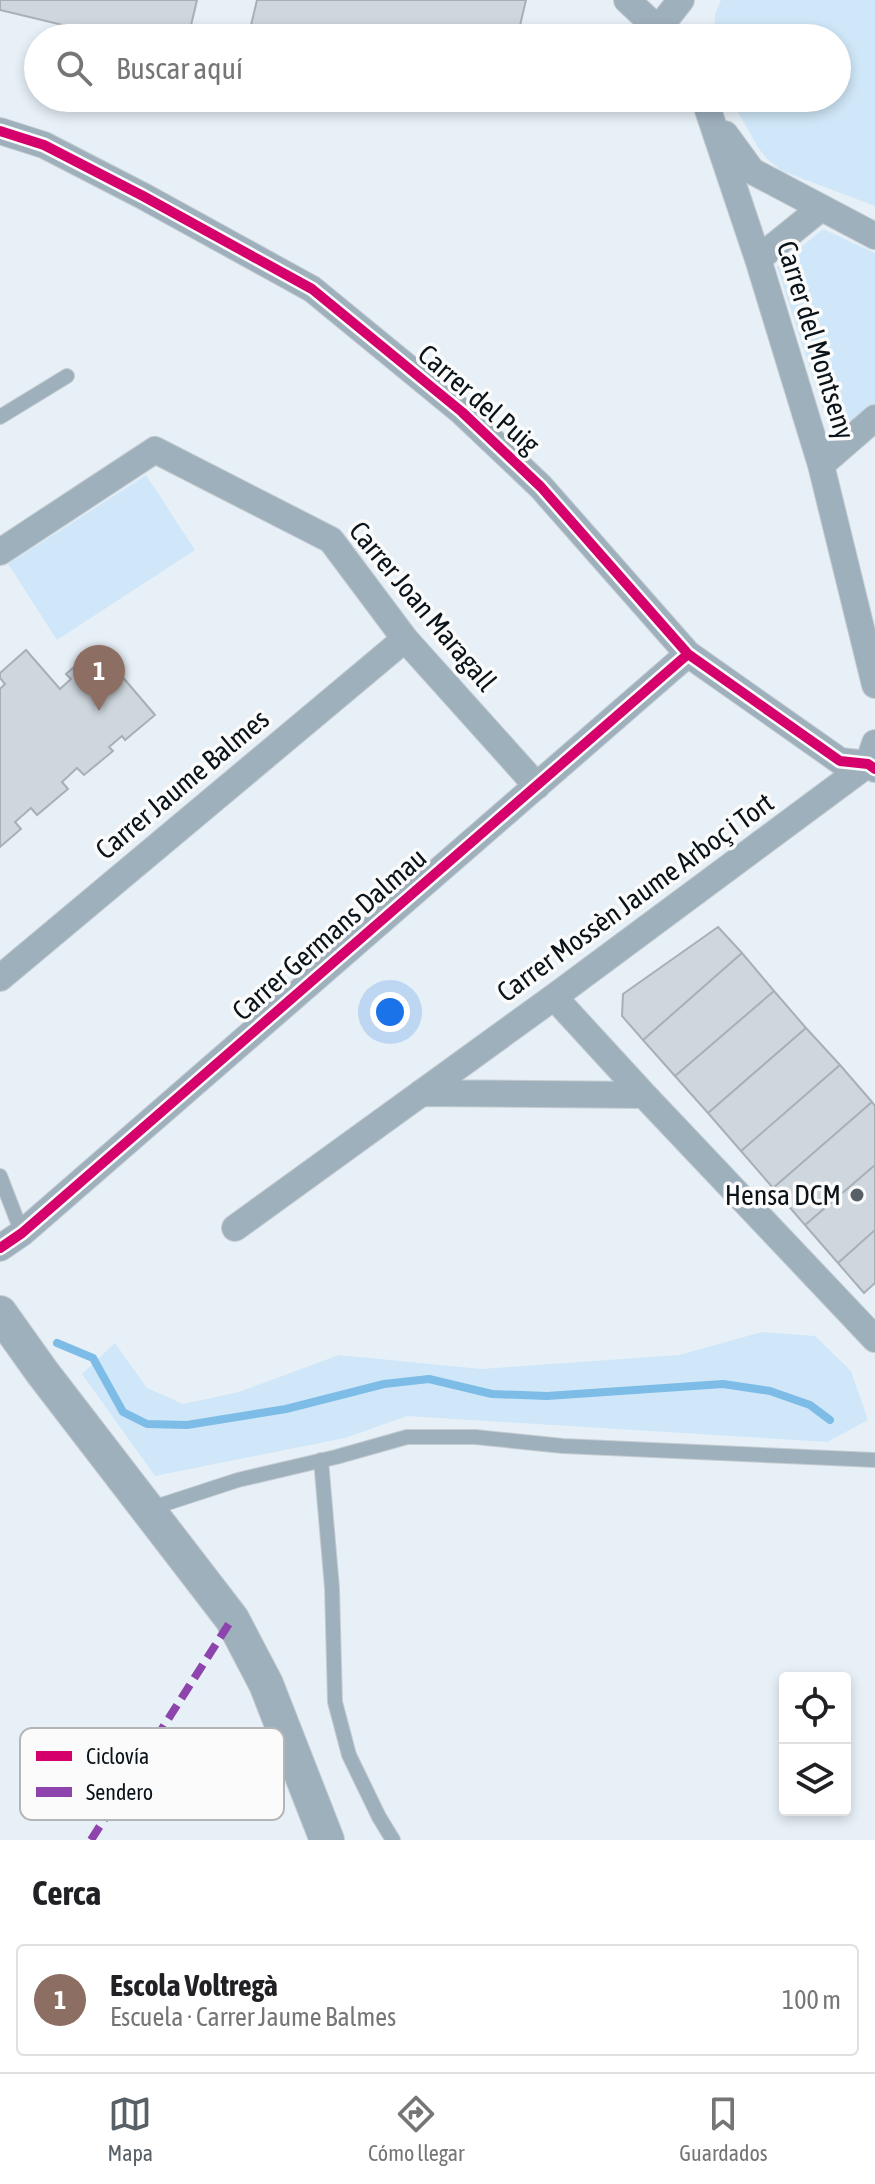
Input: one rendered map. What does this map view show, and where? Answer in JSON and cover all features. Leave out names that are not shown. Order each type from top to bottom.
[{"type":"street","points":[[627,0],[651,24]]},
{"type":"street","points":[[667,24],[681,0]]},
{"type":"street","name":"Carrer del Montseny","points":[[708,112],[758,259],[821,465],[875,685]]},
{"type":"street","points":[[711,112],[752,171],[875,236]]},
{"type":"street","name":"Carrer del Puig","points":[[0,131],[58,152],[312,289],[462,412],[541,487],[688,654],[840,761],[873,759]]},
{"type":"street","points":[[758,259],[821,208]]},
{"type":"street","points":[[821,465],[875,418]]},
{"type":"street","name":"Carrer Joan Maragall","points":[[0,552],[155,450],[331,540],[405,639],[537,786]]},
{"type":"street","name":"Carrer Jaume Balmes","points":[[0,978],[405,639]]},
{"type":"street","name":"Carrer Germans Dalmau","points":[[11,1240],[688,654]]},
{"type":"street","name":"Carrer Mossèn Jaume Arboç i Tort","points":[[235,1228],[554,997],[873,759]]},
{"type":"street","points":[[554,997],[875,1339]]},
{"type":"street","points":[[421,1093],[644,1095]]},
{"type":"street","points":[[0,1313],[232,1619],[266,1684],[283,1728]]},
{"type":"street","points":[[284,1730],[327,1840]]},
{"type":"lane","points":[[0,417],[67,376]]},
{"type":"lane","points":[[0,1176],[11,1240]]},
{"type":"lane","points":[[148,1509],[238,1480],[407,1437],[475,1437],[563,1446],[875,1460]]},
{"type":"lane","points":[[321,1460],[332,1588],[335,1702],[349,1755],[393,1840]]},
{"type":"shaded area","points":[[721,0],[875,0],[875,206],[782,171],[759,149],[738,112],[851,112],[851,24],[715,24]]},
{"type":"shaded area","points":[[823,229],[875,253],[875,407],[842,435],[831,433],[777,267]]},
{"type":"shaded area","points":[[146,475],[195,550],[57,640],[8,564]]},
{"type":"shaded area","points":[[762,1332],[815,1336],[851,1371],[868,1420],[827,1442],[407,1416],[345,1438],[155,1476],[82,1374],[115,1343],[147,1388],[183,1404],[239,1392],[339,1355],[481,1369],[679,1355]]},
{"type":"building","points":[[0,0],[197,0],[191,24],[58,24],[0,10]]},
{"type":"building","points":[[257,0],[526,0],[520,24],[251,24]]},
{"type":"building","points":[[97,647],[155,715],[125,740],[122,736],[109,747],[113,751],[84,775],[77,768],[62,782],[68,789],[37,815],[31,808],[15,822],[21,829],[0,847],[0,689],[5,684],[0,673],[26,650],[60,689],[71,679],[66,674]]},
{"type":"building","points":[[718,927],[742,953],[643,1040],[622,1016],[623,994]]},
{"type":"building","points":[[742,953],[774,991],[675,1076],[643,1040]]},
{"type":"building","points":[[774,991],[806,1028],[708,1113],[675,1076]]},
{"type":"building","points":[[806,1028],[840,1065],[741,1151],[708,1113]]},
{"type":"building","points":[[840,1065],[872,1102],[773,1188],[741,1151]]},
{"type":"building","points":[[872,1102],[875,1106],[875,1165],[805,1225],[773,1188]]},
{"type":"building","name":"Hensa DCM","points":[[875,1165],[875,1230],[838,1263],[805,1225]]},
{"type":"building","points":[[875,1230],[875,1283],[864,1293],[838,1263]]},
{"type":"waterway","points":[[57,1343],[93,1358],[123,1412],[147,1424],[187,1425],[286,1409],[384,1384],[429,1379],[492,1394],[547,1396],[723,1384],[770,1391],[810,1405],[830,1420]]},
{"type":"marked path","points":[[162,1728],[232,1619]]},
{"type":"marked path","points":[[91,1840],[104,1820]]},
{"type":"cycle path","points":[[0,131],[44,145],[312,289],[462,412],[541,487],[688,654],[840,761],[868,764],[875,769]]},
{"type":"cycle path","points":[[0,1248],[22,1233],[688,654]]},
{"type":"place","name":"Escola Voltregà","points":[[99,711]]},
{"type":"place","name":"Hensa DCM","points":[[857,1195]]}]
